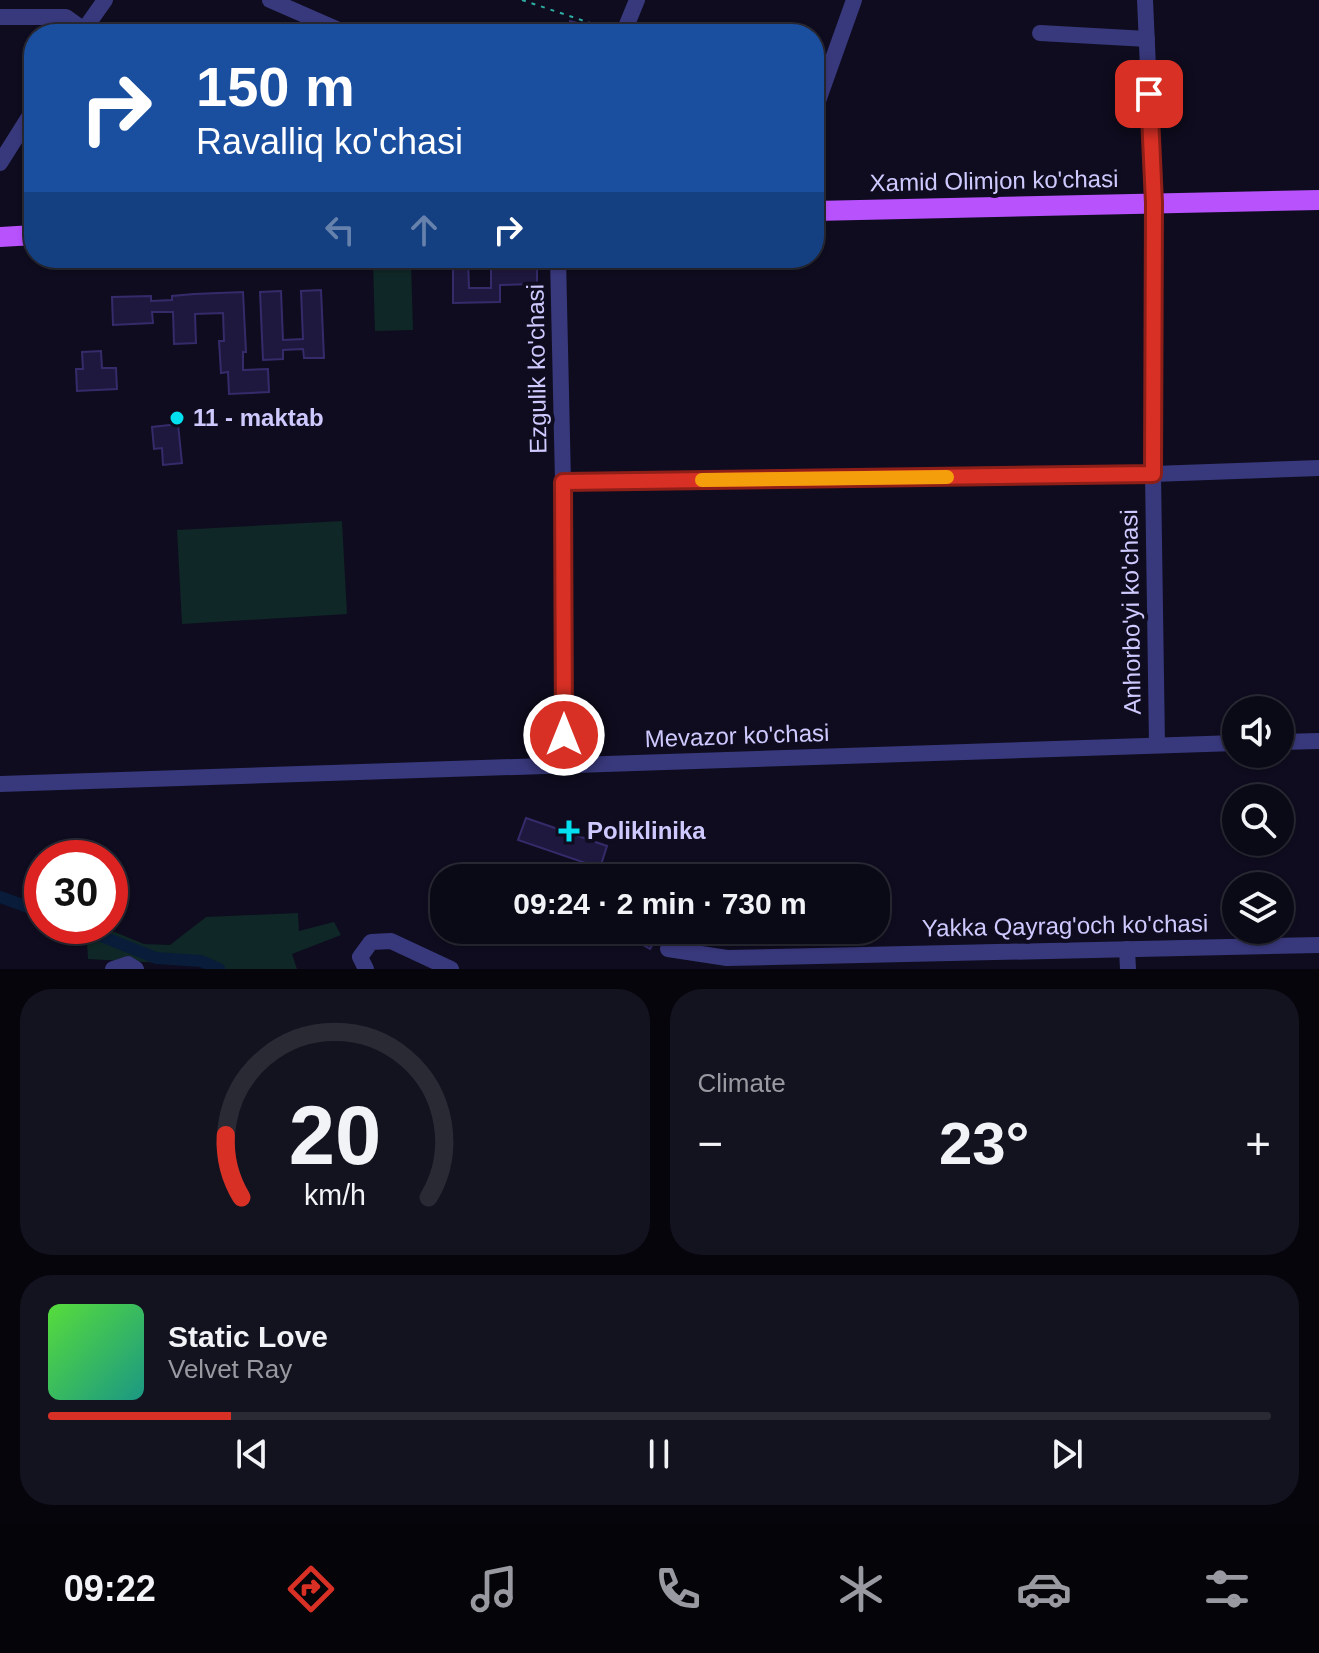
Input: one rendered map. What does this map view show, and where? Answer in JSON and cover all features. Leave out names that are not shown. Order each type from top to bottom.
[{"type":"main road","name":"Xamid Olimjon ko'chasi","points":[[824,211],[1319,200]]},
{"type":"main road","points":[[0,237],[24,236]]},
{"type":"street","points":[[88,24],[105,0]]},
{"type":"street","points":[[270,0],[325,24]]},
{"type":"street","points":[[628,24],[637,0]]},
{"type":"street","points":[[824,84],[854,0]]},
{"type":"street","name":"Anhorbo'yi ko'chasi","points":[[1145,0],[1154,203],[1153,474],[1157,744]]},
{"type":"street","points":[[0,17],[66,17],[74,24]]},
{"type":"street","points":[[1040,33],[1147,39]]},
{"type":"street","points":[[0,163],[24,125]]},
{"type":"street","name":"Ezgulik ko'chasi","points":[[558,268],[564,767]]},
{"type":"street","points":[[563,482],[1153,474],[1319,468]]},
{"type":"street","points":[[1294,742],[1319,741]]},
{"type":"street","name":"Mevazor ko'chasi","points":[[0,784],[1222,743]]},
{"type":"street","points":[[366,969],[360,957],[371,942],[391,941],[451,969]]},
{"type":"street","name":"Yakka Qayrag'och ko'chasi","points":[[668,949],[723,963],[1319,945]]},
{"type":"street","points":[[1127,949],[1128,969]]},
{"type":"path","points":[[522,0],[594,24]]},
{"type":"green space","points":[[373,268],[411,268],[413,330],[375,331]]},
{"type":"green space","points":[[342,521],[347,614],[182,624],[177,530]]},
{"type":"green space","points":[[298,913],[299,931],[334,922],[341,935],[292,954],[297,969],[207,969],[199,965],[88,959],[87,944],[128,944],[128,937],[144,944],[170,945],[206,917]]},
{"type":"building","points":[[453,268],[468,268],[469,288],[491,288],[491,268],[537,268],[537,284],[500,285],[500,302],[453,303]]},
{"type":"building","points":[[321,290],[324,358],[304,358],[303,349],[283,350],[283,359],[263,360],[260,292],[281,291],[283,340],[303,339],[301,291]]},
{"type":"building","points":[[243,292],[246,352],[243,352],[243,370],[268,369],[269,392],[229,394],[228,372],[221,373],[219,341],[224,341],[223,313],[195,314],[196,343],[174,344],[173,312],[152,312],[153,323],[113,325],[112,297],[151,296],[151,301],[172,300],[172,296]]},
{"type":"building","points":[[101,351],[102,368],[116,368],[117,389],[77,391],[76,369],[83,369],[82,352]]},
{"type":"building","points":[[178,424],[182,463],[163,465],[162,448],[154,449],[152,427]]},
{"type":"building","points":[[526,818],[607,846],[601,864],[588,864],[518,840]]},
{"type":"waterway","points":[[0,897],[24,906]]},
{"type":"waterway","points":[[121,944],[156,958],[201,961],[219,969]]},
{"type":"slow traffic","points":[[702,480],[947,477]]},
{"type":"place","name":"11 - maktab","points":[[177,418]]},
{"type":"place","name":"Poliklinika","points":[[569,831]]},
{"type":"route","points":[[564,735],[563,482],[1153,474],[1154,203],[1149,94]]}]
